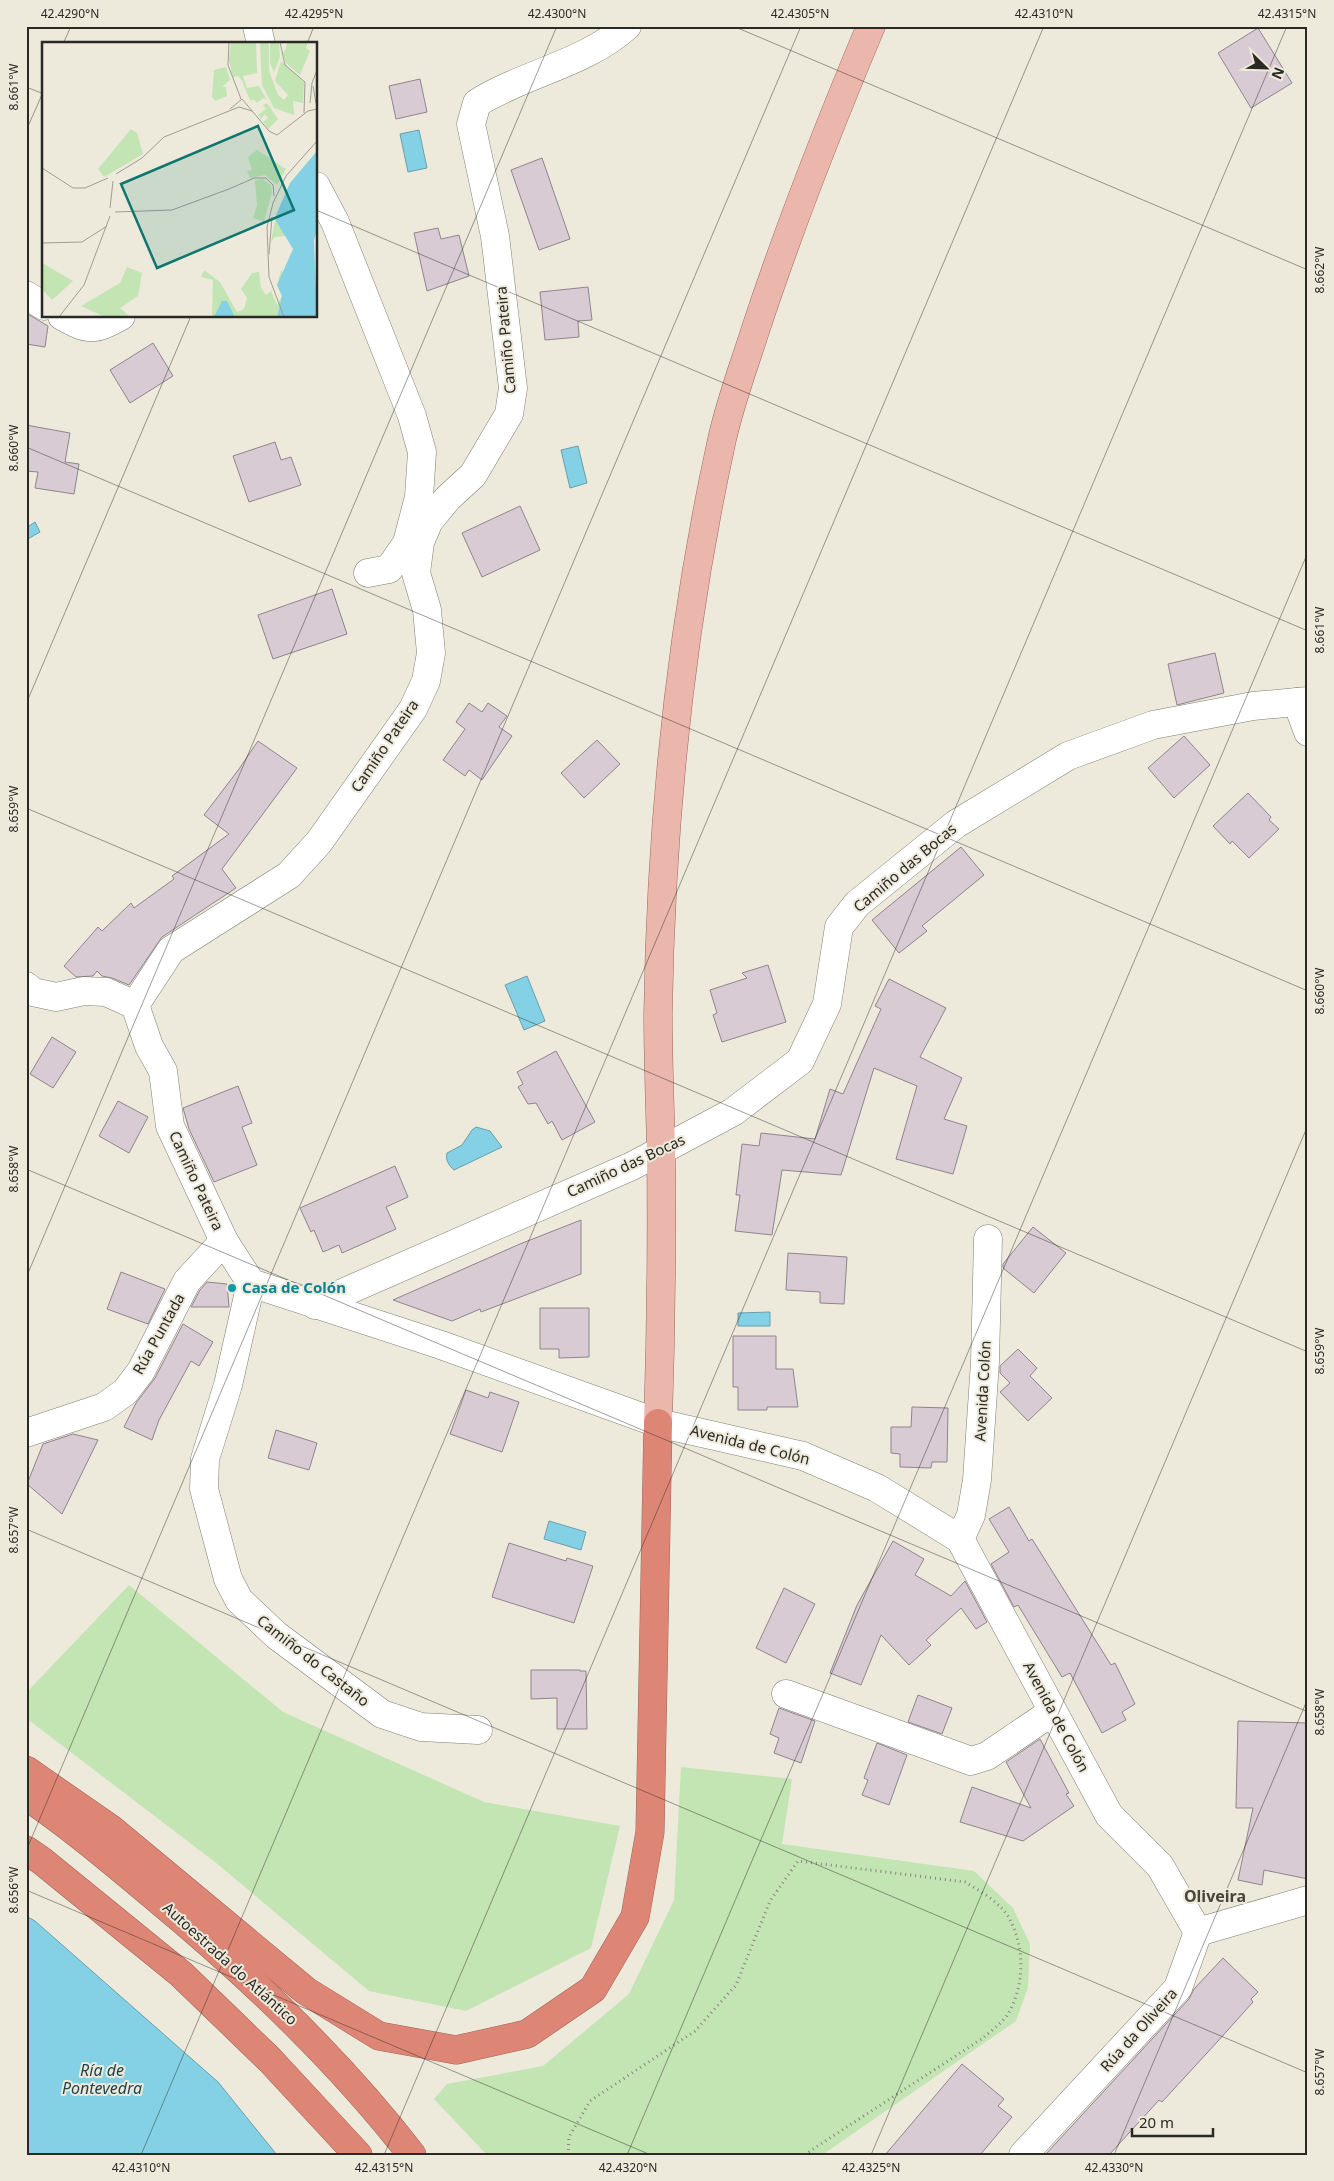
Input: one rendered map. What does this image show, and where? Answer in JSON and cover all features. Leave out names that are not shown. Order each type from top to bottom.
[{"type":"highway","points":[[26,1770],[111,1829],[306,1991],[379,2036],[456,2050],[527,2034],[593,1988],[635,1917],[650,1832],[658,1423]]},
{"type":"highway","name":"Autoestrada do Atlántico","points":[[26,1796],[69,1825],[206,1939],[303,2031],[386,2121],[412,2155]]},
{"type":"highway","points":[[26,1850],[181,1974],[270,2060],[358,2155]]},
{"type":"main road","points":[[658,1423],[661,1151],[658,1011],[667,821],[685,648],[703,532],[722,440],[769,289],[818,154],[871,26]]},
{"type":"street","points":[[258,26],[261,42]]},
{"type":"street","name":"Camiño Pateira","points":[[224,1241],[170,1126],[163,1071],[149,1046],[135,1005],[171,950],[289,876],[319,842],[413,709],[426,681],[430,653],[428,610],[416,573],[420,542],[429,521],[448,498],[473,475],[509,414],[513,388],[494,236],[471,124],[477,103],[532,75],[592,52],[611,41],[627,26]]},
{"type":"street","points":[[318,190],[346,250],[412,416],[422,452],[419,497],[407,543],[389,569],[368,573]]},
{"type":"street","points":[[26,295],[42,305]]},
{"type":"street","points":[[65,318],[82,328],[102,327],[118,318]]},
{"type":"street","points":[[1302,702],[1308,732]]},
{"type":"street","name":"Camiño das Bocas","points":[[315,1305],[661,1151],[733,1112],[800,1061],[827,1004],[839,927],[857,904],[956,824],[1068,756],[1153,726],[1253,706],[1302,702]]},
{"type":"street","points":[[26,986],[33,992],[56,997],[84,991],[106,992],[135,1005]]},
{"type":"street","name":"Avenida Colón","points":[[960,1538],[972,1515],[977,1480],[985,1362],[988,1240]]},
{"type":"street","points":[[224,1241],[251,1283]]},
{"type":"street","name":"Rúa Puntada","points":[[26,1433],[104,1407],[125,1392],[141,1371],[188,1281],[224,1241]]},
{"type":"street","name":"Avenida de Colón","points":[[251,1283],[441,1345],[658,1423],[803,1456],[877,1488],[960,1538],[1109,1815],[1160,1866],[1198,1932]]},
{"type":"street","name":"Camiño do Castaño","points":[[251,1283],[228,1385],[205,1459],[204,1489],[228,1579],[239,1600],[276,1635],[382,1714],[421,1727],[478,1730]]},
{"type":"street","points":[[786,1694],[971,1761],[987,1756],[1052,1712]]},
{"type":"street","points":[[1198,1932],[1308,1900]]},
{"type":"street","name":"Rúa da Oliveira","points":[[1023,2155],[1178,1988],[1198,1932]]},
{"type":"path","points":[[568,2155],[569,2138],[590,2102],[695,2032],[736,1985],[770,1901],[798,1861],[965,1882],[987,1895],[1008,1917],[1021,1949],[1020,1984],[1008,2014],[983,2038],[804,2155]]},
{"type":"green space","points":[[129,1585],[283,1712],[484,1802],[620,1826],[591,1948],[466,2011],[369,1991],[215,1862],[26,1718],[26,1693]]},
{"type":"green space","points":[[681,1767],[792,1779],[782,1844],[974,1871],[1013,1908],[1030,1944],[1028,1987],[1016,2021],[822,2155],[487,2155],[434,2099],[447,2084],[543,2066],[629,1994],[674,1900]]},
{"type":"water","points":[[419,130],[427,168],[408,172],[400,134]]},
{"type":"water","points":[[578,446],[587,483],[570,488],[561,450]]},
{"type":"water","points":[[35,522],[40,532],[26,540],[26,528]]},
{"type":"water","points":[[527,976],[545,1021],[524,1030],[505,985]]},
{"type":"water","points":[[476,1127],[490,1131],[502,1147],[454,1170],[448,1162],[447,1153],[462,1145]]},
{"type":"water","points":[[770,1312],[770,1326],[738,1326],[738,1313]]},
{"type":"water","points":[[549,1521],[586,1532],[581,1550],[544,1539]]},
{"type":"water","name":"Ría de Pontevedra","points":[[26,1916],[35,1921],[218,2082],[277,2155],[26,2155]]},
{"type":"building","points":[[1258,28],[1292,83],[1251,108],[1218,53]]},
{"type":"building","points":[[420,79],[427,112],[396,119],[389,86]]},
{"type":"building","points":[[542,158],[570,239],[539,250],[511,170]]},
{"type":"building","points":[[438,228],[441,239],[459,235],[469,276],[427,291],[414,233]]},
{"type":"building","points":[[588,287],[592,320],[578,321],[579,337],[545,340],[540,292]]},
{"type":"building","points":[[26,313],[48,326],[45,347],[26,344]]},
{"type":"building","points":[[153,343],[173,376],[130,403],[110,370]]},
{"type":"building","points":[[26,425],[70,433],[65,462],[79,464],[74,494],[35,488],[38,472],[26,471]]},
{"type":"building","points":[[275,442],[281,460],[291,457],[301,485],[249,502],[233,456]]},
{"type":"building","points":[[520,506],[540,550],[482,577],[462,533]]},
{"type":"building","points":[[332,589],[347,634],[273,659],[258,615]]},
{"type":"building","points":[[1215,653],[1224,693],[1177,705],[1168,664]]},
{"type":"building","points":[[469,703],[482,712],[488,703],[507,716],[499,727],[512,736],[482,780],[469,770],[465,776],[443,760],[465,729],[456,722]]},
{"type":"building","points":[[1184,736],[1210,765],[1174,798],[1148,768]]},
{"type":"building","points":[[597,740],[620,764],[584,798],[561,773]]},
{"type":"building","points":[[258,741],[297,768],[222,869],[236,888],[162,937],[129,985],[102,976],[97,971],[93,976],[76,977],[64,966],[98,927],[102,931],[131,903],[134,908],[174,879],[172,876],[229,834],[204,815]]},
{"type":"building","points":[[1248,793],[1271,817],[1269,820],[1279,829],[1249,858],[1232,841],[1230,844],[1213,826]]},
{"type":"building","points":[[961,847],[984,875],[922,926],[927,931],[899,953],[872,920]]},
{"type":"building","points":[[768,965],[786,1022],[722,1042],[713,1015],[717,1013],[710,990],[747,978],[742,973]]},
{"type":"building","points":[[889,979],[946,1008],[920,1057],[962,1078],[944,1119],[967,1126],[953,1174],[896,1159],[917,1086],[874,1068],[841,1175],[782,1170],[772,1235],[735,1231],[740,1195],[736,1195],[742,1144],[759,1146],[761,1133],[815,1139],[830,1089],[843,1094],[881,1009],[875,1006]]},
{"type":"building","points":[[52,1037],[76,1052],[53,1088],[30,1074]]},
{"type":"building","points":[[556,1051],[595,1122],[562,1140],[552,1121],[548,1124],[536,1103],[528,1104],[518,1087],[523,1084],[517,1072]]},
{"type":"building","points":[[238,1086],[252,1123],[242,1127],[257,1165],[214,1182],[189,1129],[183,1108]]},
{"type":"building","points":[[118,1101],[148,1117],[129,1153],[99,1136]]},
{"type":"building","points":[[395,1166],[408,1197],[386,1207],[396,1229],[342,1253],[339,1245],[323,1252],[314,1230],[311,1232],[300,1208]]},
{"type":"building","points":[[581,1220],[581,1274],[481,1312],[480,1309],[452,1321],[393,1300],[520,1244]]},
{"type":"building","points":[[1033,1227],[1066,1253],[1034,1293],[1003,1268],[1003,1264]]},
{"type":"building","points":[[788,1253],[847,1257],[844,1304],[820,1303],[820,1292],[786,1290]]},
{"type":"building","points":[[121,1272],[165,1289],[148,1324],[107,1309]]},
{"type":"building","points":[[207,1282],[227,1284],[229,1307],[191,1307],[200,1290]]},
{"type":"building","points":[[540,1308],[589,1308],[589,1357],[559,1358],[559,1349],[540,1349]]},
{"type":"building","points":[[183,1324],[213,1342],[199,1366],[191,1361],[159,1420],[152,1440],[124,1427],[136,1403],[155,1378]]},
{"type":"building","points":[[733,1336],[776,1336],[776,1369],[793,1369],[798,1407],[767,1407],[767,1410],[738,1410],[738,1387],[733,1387]]},
{"type":"building","points":[[1018,1349],[1037,1368],[1030,1376],[1052,1398],[1028,1421],[1000,1392],[1010,1383],[1000,1373],[1000,1366]]},
{"type":"building","points":[[466,1390],[488,1398],[490,1392],[519,1402],[502,1452],[450,1434]]},
{"type":"building","points":[[912,1407],[948,1408],[947,1462],[932,1462],[931,1468],[900,1467],[900,1454],[891,1453],[891,1427],[911,1427]]},
{"type":"building","points":[[276,1430],[317,1443],[309,1470],[268,1458]]},
{"type":"building","points":[[73,1434],[98,1440],[62,1514],[27,1484],[43,1444]]},
{"type":"building","points":[[1009,1507],[1029,1541],[1032,1539],[1111,1665],[1115,1663],[1135,1704],[1122,1712],[1126,1720],[1102,1733],[1070,1673],[1062,1677],[1018,1605],[1014,1607],[991,1564],[1009,1552],[989,1519]]},
{"type":"building","points":[[893,1541],[924,1559],[915,1575],[951,1596],[965,1581],[987,1622],[976,1629],[961,1608],[926,1640],[931,1645],[909,1665],[881,1635],[861,1685],[830,1673],[857,1605]]},
{"type":"building","points":[[509,1543],[566,1561],[567,1558],[593,1566],[574,1623],[492,1597]]},
{"type":"building","points":[[784,1588],[815,1604],[786,1663],[756,1648]]},
{"type":"building","points":[[531,1670],[586,1671],[587,1729],[557,1729],[557,1698],[531,1699]]},
{"type":"building","points":[[918,1695],[952,1708],[942,1734],[908,1722]]},
{"type":"building","points":[[779,1708],[815,1721],[801,1763],[774,1753],[779,1738],[770,1734]]},
{"type":"building","points":[[1238,1721],[1308,1723],[1308,1879],[1264,1870],[1262,1885],[1238,1880],[1253,1808],[1236,1808]]},
{"type":"building","points":[[1040,1739],[1069,1793],[1066,1794],[1074,1806],[1023,1841],[960,1822],[972,1787],[1031,1808],[1006,1762]]},
{"type":"building","points":[[877,1743],[907,1755],[889,1805],[862,1795],[868,1780],[864,1778]]},
{"type":"building","points":[[1223,1958],[1258,1992],[1251,1999],[1253,2002],[1218,2041],[1162,2102],[1159,2100],[1109,2155],[1045,2155],[1189,1999],[1194,1989]]},
{"type":"building","points":[[962,2064],[1004,2099],[998,2106],[1012,2117],[980,2155],[885,2155]]},
{"type":"place","name":"Casa de Colón","points":[[232,1288]]},
{"type":"district","name":"Oliveira","points":[[1215,1896]]}]
